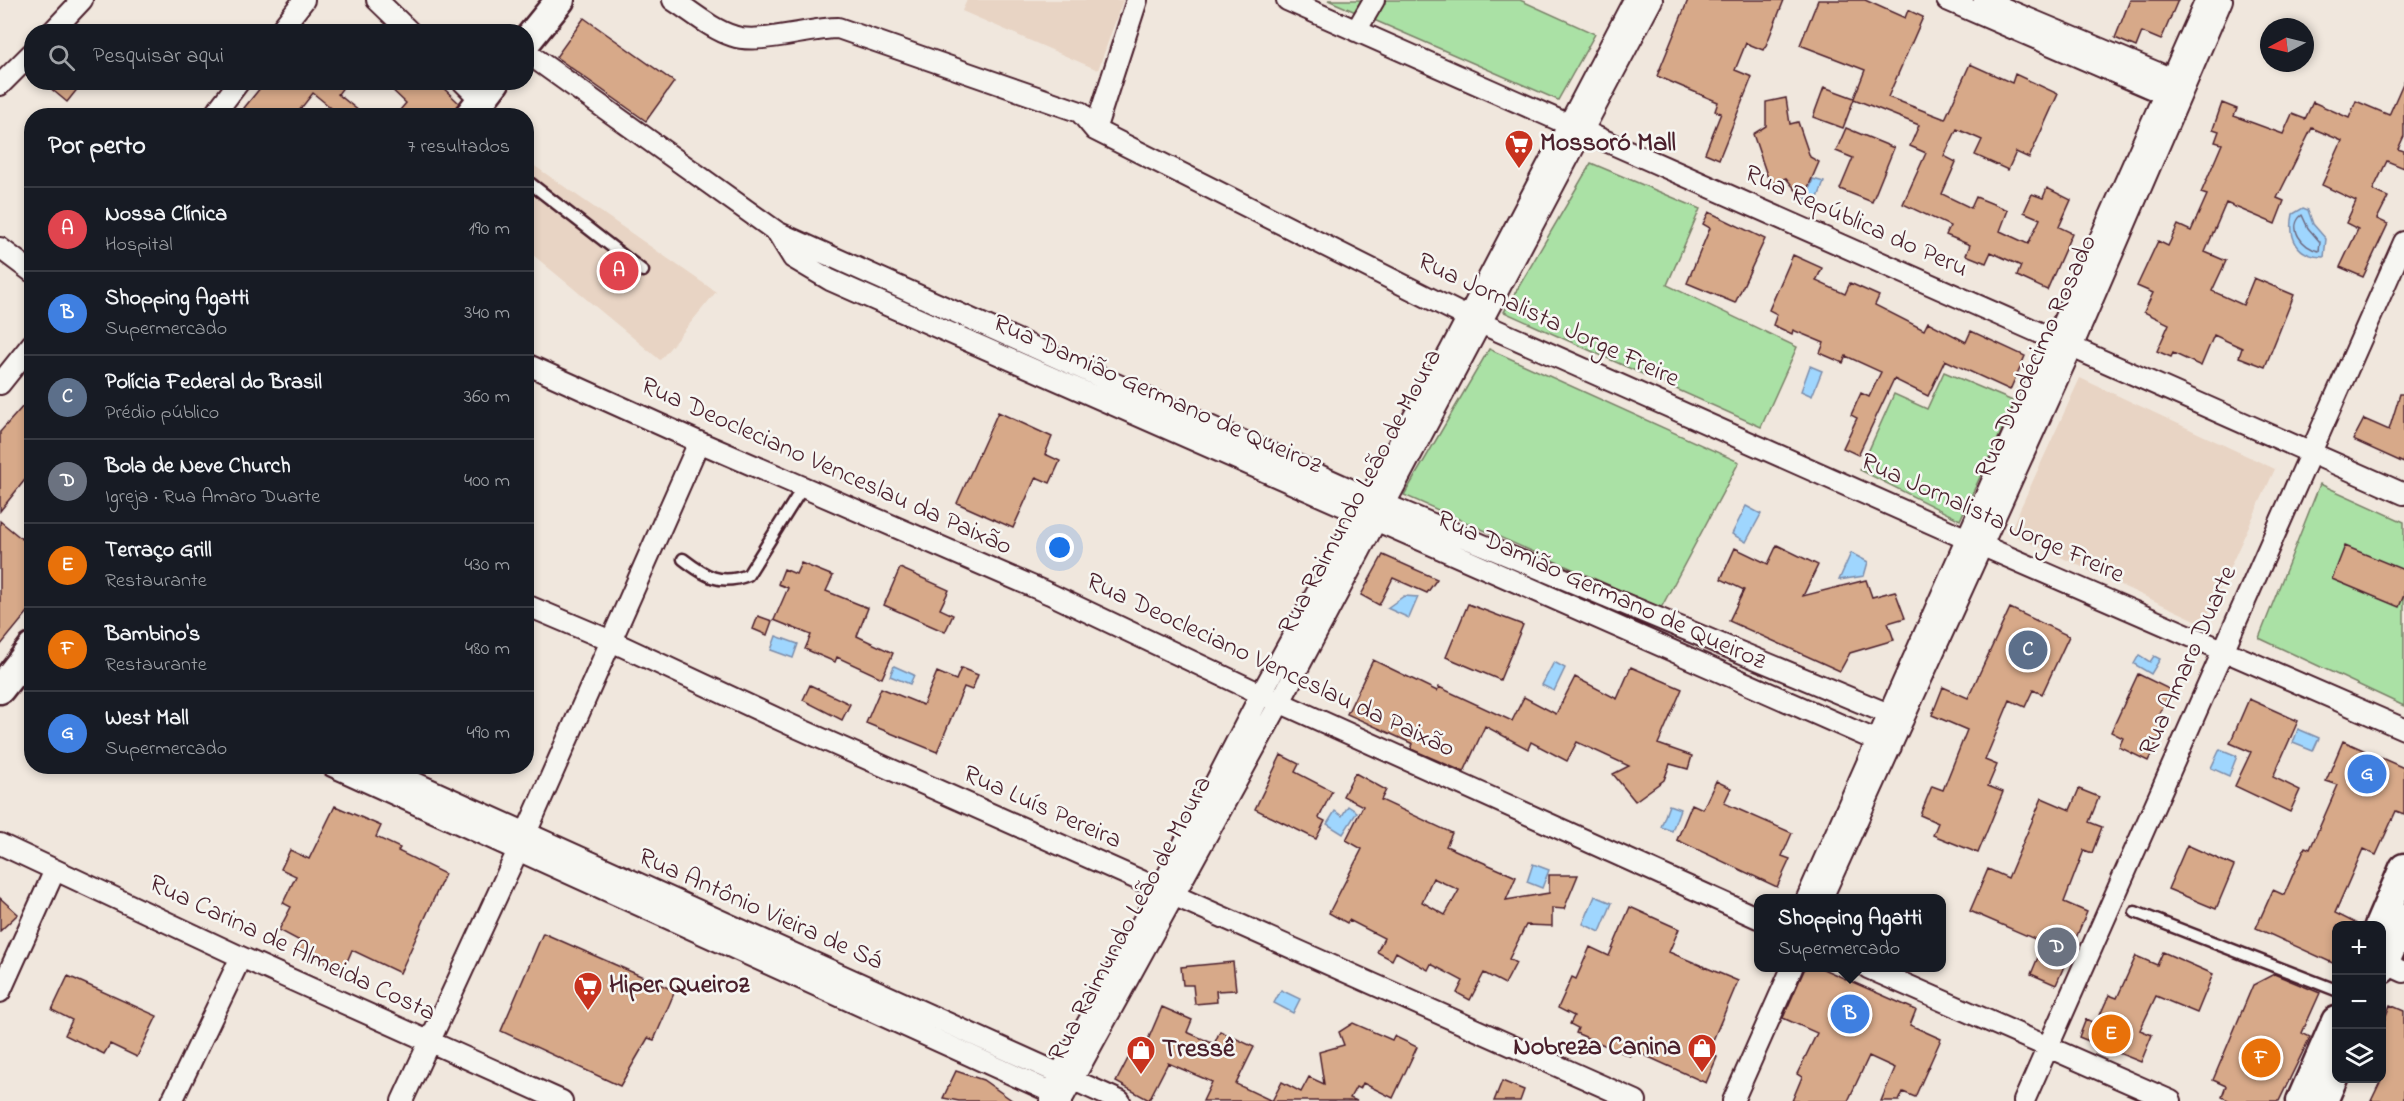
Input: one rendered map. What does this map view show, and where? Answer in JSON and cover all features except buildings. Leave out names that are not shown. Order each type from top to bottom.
[{"type":"main road","points":[[534,32],[560,0]]},
{"type":"main road","points":[[0,689],[24,658]]},
{"type":"main road","points":[[2381,921],[2404,868]]},
{"type":"main road","points":[[2390,968],[2404,918]]},
{"type":"main road","points":[[2301,1101],[2333,1029]]},
{"type":"main road","points":[[2323,1101],[2332,1082]]},
{"type":"street","points":[[60,24],[82,0]]},
{"type":"street","points":[[285,24],[304,0]]},
{"type":"street","points":[[377,0],[402,24]]},
{"type":"street","name":"Rua Jornalista Jorge Freire","points":[[673,0],[733,37],[747,39],[816,28],[838,28],[1080,112],[1095,130],[1474,320],[2404,729]]},
{"type":"street","points":[[1095,130],[1137,0]]},
{"type":"street","name":"Rua República do Peru","points":[[1287,0],[2404,494]]},
{"type":"street","points":[[1356,31],[1374,0]]},
{"type":"street","name":"Rua Raimundo Leão de Moura","points":[[1576,128],[1634,0]]},
{"type":"street","name":"Rua Raimundo Leão de Moura","points":[[1059,1099],[1067,1078],[1166,893],[1261,694],[1372,509],[1576,128],[1652,0]]},
{"type":"street","points":[[1947,0],[2174,89]]},
{"type":"street","points":[[1984,0],[2174,89]]},
{"type":"street","name":"Rua Duodécimo Rosado","points":[[1810,894],[1884,743],[2064,343],[2174,89],[2206,0]]},
{"type":"street","name":"Rua Duodécimo Rosado","points":[[2174,89],[2222,0]]},
{"type":"street","name":"Rua Damião Germano de Queiroz","points":[[534,58],[777,232],[1094,372],[1372,509],[1884,743]]},
{"type":"street","points":[[0,85],[24,60]]},
{"type":"street","points":[[219,108],[233,90]]},
{"type":"street","name":"Rua Damião Germano de Queiroz","points":[[777,232],[793,258],[830,280],[1085,392],[1372,509],[1896,716]]},
{"type":"street","name":"Rua Amaro Duarte","points":[[2024,1101],[2404,242]]},
{"type":"street","points":[[0,248],[24,266]]},
{"type":"street","points":[[0,384],[24,354]]},
{"type":"street","name":"Rua Deocleciano Venceslau da Paixão","points":[[534,368],[699,442],[1050,594],[1261,694],[1754,916]]},
{"type":"street","points":[[1085,392],[1094,372]]},
{"type":"street","points":[[402,1101],[518,852],[699,442]]},
{"type":"street","name":"Rua Raimundo Leão de Moura","points":[[1166,893],[1280,702],[1372,509]]},
{"type":"street","name":"Rua Luís Pereira","points":[[534,608],[612,641],[791,725],[1636,1101]]},
{"type":"street","name":"Rua Duodécimo Rosado","points":[[1824,894],[1884,743]]},
{"type":"street","name":"Rua Antônio Vieira de Sá","points":[[349,774],[1059,1099]]},
{"type":"street","name":"Rua Antônio Vieira de Sá","points":[[396,774],[1120,1101]]},
{"type":"street","name":"Rua Carina de Almeida Costa","points":[[0,844],[241,957],[562,1101]]},
{"type":"street","points":[[0,992],[54,870]]},
{"type":"street","points":[[172,1101],[241,957]]},
{"type":"street","points":[[1718,1101],[1775,972]]},
{"type":"street","points":[[1733,1101],[1789,972]]},
{"type":"street","points":[[1877,972],[2170,1101]]},
{"type":"lane","points":[[534,186],[643,271]]},
{"type":"lane","points":[[683,559],[705,576],[718,581],[735,580],[748,575],[802,487]]},
{"type":"lane","points":[[2135,912],[2332,988]]},
{"type":"shaded area","points":[[967,0],[1123,0],[1098,70],[962,11]]},
{"type":"shaded area","points":[[534,166],[716,292],[660,360],[534,256]]},
{"type":"shaded area","points":[[2080,378],[2275,469],[2204,624],[2009,533]]},
{"type":"green space","points":[[1328,0],[1520,0],[1595,34],[1558,100]]},
{"type":"green space","points":[[1591,163],[1700,209],[1667,285],[1797,347],[1761,427],[1504,312]]},
{"type":"green space","points":[[1489,349],[1739,462],[1661,608],[1404,495]]},
{"type":"green space","points":[[1944,372],[2015,402],[1960,520],[1860,470],[1894,394],[1927,409]]},
{"type":"green space","points":[[2320,484],[2404,522],[2404,706],[2259,638]]},
{"type":"water","points":[[1813,179],[1824,182],[1816,203],[1806,199]]},
{"type":"water","points":[[2303,208],[2308,210],[2313,224],[2326,239],[2324,257],[2307,254],[2296,245],[2293,238],[2293,214]]},
{"type":"water","points":[[1810,366],[1822,371],[1812,396],[1801,391]]},
{"type":"water","points":[[1746,506],[1761,514],[1746,542],[1732,534]]},
{"type":"water","points":[[1851,553],[1868,562],[1864,576],[1839,580]]},
{"type":"water","points":[[1404,596],[1418,597],[1409,618],[1387,608]]},
{"type":"water","points":[[776,636],[798,644],[793,658],[771,650]]},
{"type":"water","points":[[2139,655],[2150,662],[2154,656],[2160,659],[2151,674],[2134,664]]},
{"type":"water","points":[[1554,662],[1565,668],[1554,691],[1542,685]]},
{"type":"water","points":[[894,666],[914,675],[910,684],[890,676]]},
{"type":"water","points":[[2298,729],[2319,738],[2313,751],[2293,743]]},
{"type":"water","points":[[2220,749],[2237,756],[2229,776],[2211,768]]},
{"type":"water","points":[[1669,805],[1680,809],[1672,831],[1661,827]]},
{"type":"water","points":[[1348,806],[1357,812],[1343,834],[1327,824],[1335,811],[1342,816]]},
{"type":"water","points":[[1533,864],[1549,870],[1542,888],[1527,882]]},
{"type":"water","points":[[1595,896],[1612,903],[1600,932],[1583,924]]},
{"type":"water","points":[[1281,990],[1300,999],[1293,1013],[1274,1003]]},
{"type":"place","name":"Mossoró Mall","points":[[1519,170]]},
{"type":"place","name":"Nossa Clínica","points":[[619,271]]},
{"type":"place","name":"Polícia Federal do Brasil","points":[[2028,650]]},
{"type":"place","name":"West Mall","points":[[2367,774]]},
{"type":"place","name":"Bola de Neve Church","points":[[2057,947]]},
{"type":"place","name":"Hiper Queiroz","points":[[588,1012]]},
{"type":"place","name":"Shopping Agatti","points":[[1850,1014]]},
{"type":"place","name":"Terraço Grill","points":[[2111,1034]]},
{"type":"place","name":"Bambino's","points":[[2261,1058]]},
{"type":"place","name":"Nobreza Canina","points":[[1702,1074]]},
{"type":"place","name":"Tressê","points":[[1141,1076]]}]
